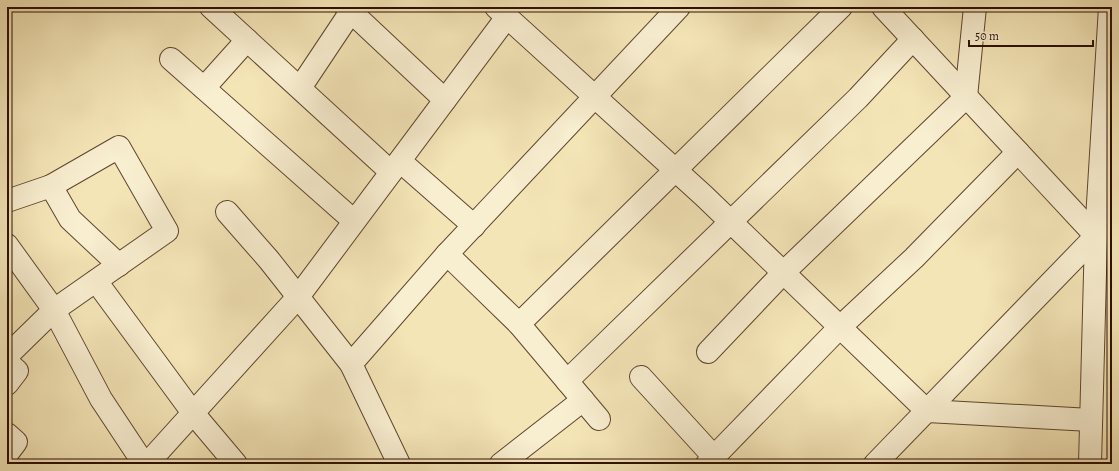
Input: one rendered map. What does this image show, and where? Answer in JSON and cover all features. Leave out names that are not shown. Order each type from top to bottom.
[{"type":"street","points":[[211,7],[300,88],[396,166],[474,226]]},
{"type":"street","points":[[350,364],[447,254],[679,7]]},
{"type":"street","points":[[519,324],[841,7]]},
{"type":"street","points":[[883,7],[1018,152],[1104,236]]},
{"type":"street","points":[[708,352],[783,273],[966,97],[976,7]]},
{"type":"street","points":[[1090,464],[1091,420],[1104,236],[1110,7]]},
{"type":"street","points":[[300,88],[350,8],[445,100]]},
{"type":"street","points":[[148,464],[298,296],[445,100],[502,12],[731,222],[839,328],[927,411],[1091,420]]},
{"type":"street","points":[[567,381],[858,98],[913,39]]},
{"type":"street","points":[[204,88],[247,40]]},
{"type":"street","points":[[170,59],[354,221]]},
{"type":"street","points":[[7,201],[51,186],[119,147],[167,231],[54,310],[7,356]]},
{"type":"street","points":[[641,376],[710,460],[839,328],[914,258],[1018,152]]},
{"type":"street","points":[[51,186],[70,220],[120,265]]},
{"type":"street","points":[[227,212],[298,296],[350,364],[399,464]]},
{"type":"street","points":[[875,464],[1104,236]]},
{"type":"street","points":[[7,245],[54,310],[102,399],[144,464]]},
{"type":"street","points":[[447,254],[519,324],[600,419]]},
{"type":"street","points":[[96,282],[193,413],[236,464]]},
{"type":"street","points":[[7,362],[17,371],[7,384]]},
{"type":"street","points":[[501,464],[583,400]]},
{"type":"street","points":[[7,434],[16,442],[7,454]]}]
